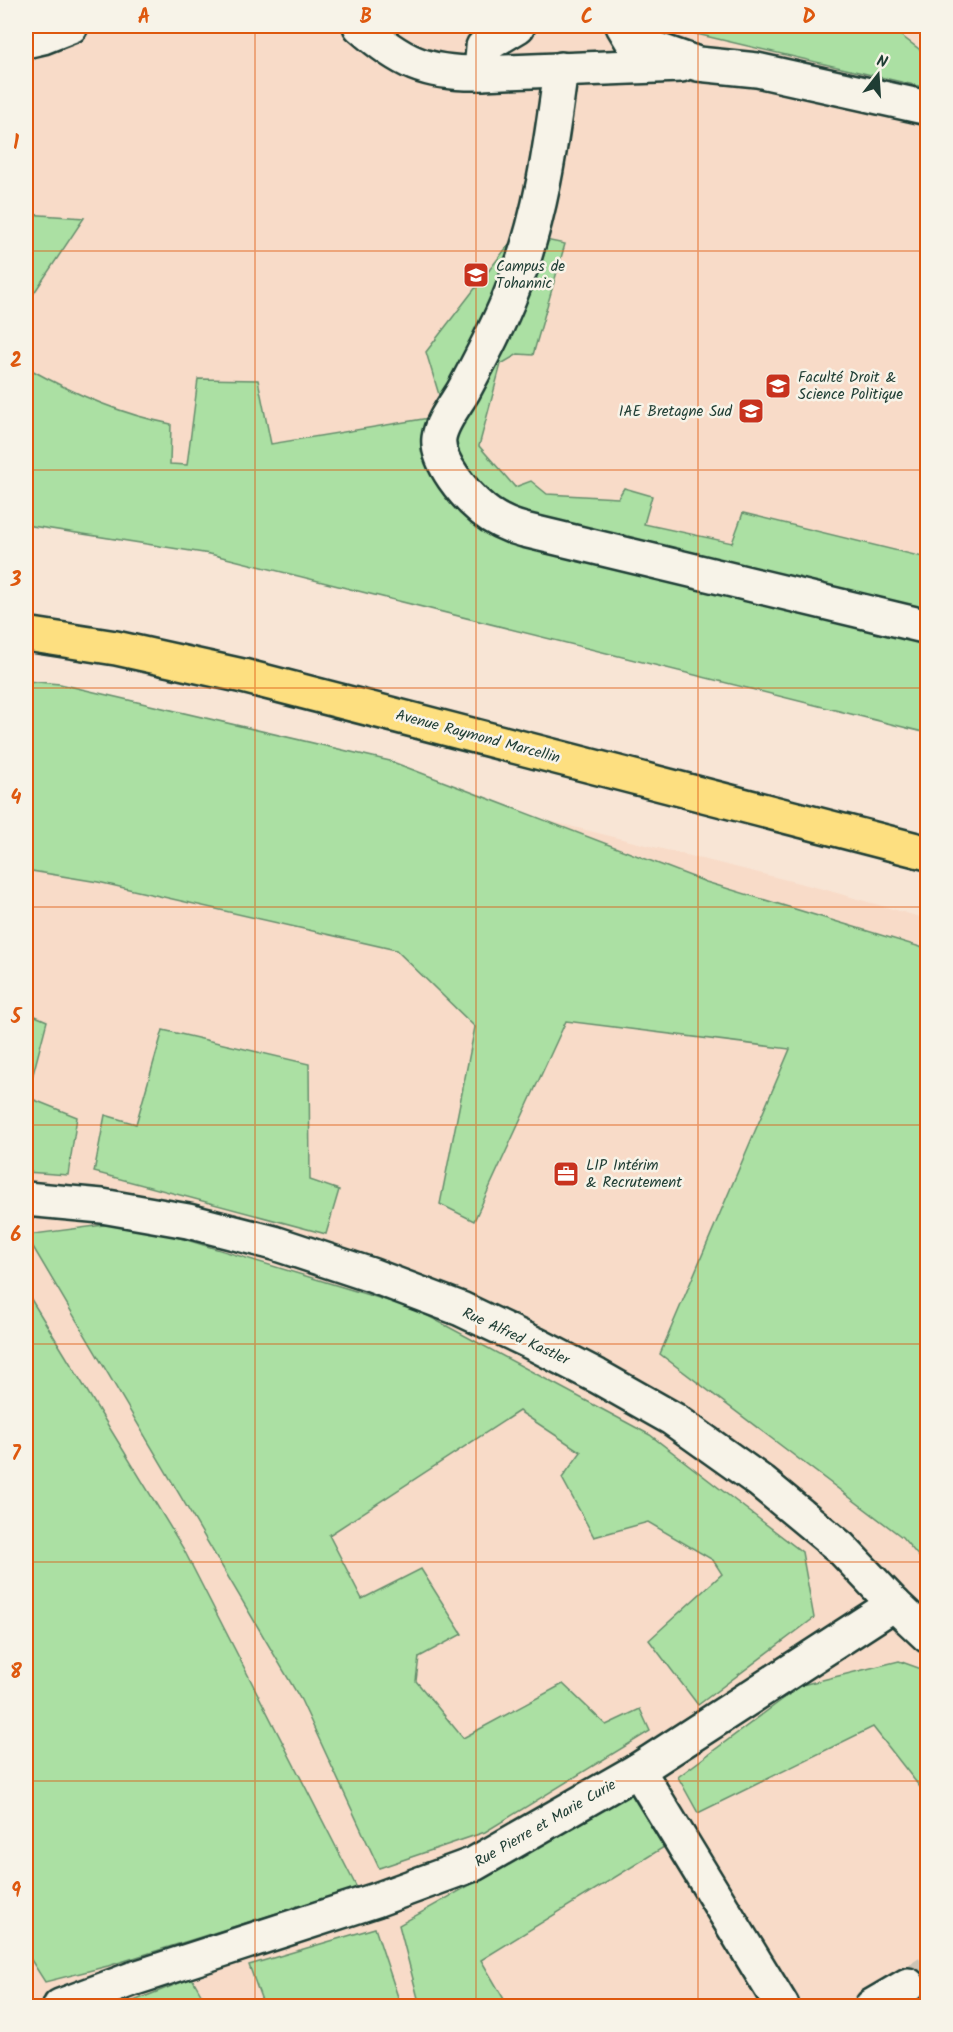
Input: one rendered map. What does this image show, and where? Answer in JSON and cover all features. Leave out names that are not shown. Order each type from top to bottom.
[{"type":"main road","name":"Avenue Raymond Marcellin","points":[[26,634],[116,648],[243,676],[927,853]]},
{"type":"street","points":[[26,41],[71,26]]},
{"type":"street","points":[[360,26],[398,56],[421,67],[462,73],[698,64],[757,70],[927,108]]},
{"type":"street","points":[[481,73],[483,48],[518,26]]},
{"type":"street","points":[[623,26],[632,40],[698,64]]},
{"type":"street","points":[[561,69],[538,215],[528,252],[489,343],[446,420],[439,439],[442,459],[449,470],[465,493],[484,511],[505,524],[524,531],[927,627]]},
{"type":"street","name":"Rue Alfred Kastler","points":[[26,1199],[113,1208],[188,1221],[274,1243],[461,1309],[535,1344],[673,1419],[760,1481],[842,1548],[927,1636]]},
{"type":"street","name":"Rue Pierre et Marie Curie","points":[[60,2007],[132,1979],[376,1900],[474,1864],[638,1770],[894,1604]]},
{"type":"street","points":[[638,1770],[782,2007]]},
{"type":"street","points":[[872,2007],[908,1985]]},
{"type":"shaded area","name":"Campus de Tohannic","points":[[26,26],[927,26],[927,733],[210,554],[26,525]]},
{"type":"shaded area","points":[[26,712],[239,744],[823,889],[927,919],[927,2006],[26,2006]]},
{"type":"green space","points":[[667,26],[888,26],[927,55],[927,88],[671,28]]},
{"type":"green space","points":[[26,214],[84,218],[26,305]]},
{"type":"green space","points":[[517,234],[565,244],[533,355],[518,354],[501,364],[479,446],[515,487],[531,481],[547,494],[618,498],[624,488],[652,496],[644,524],[732,543],[743,513],[927,558],[927,733],[210,554],[26,525],[26,367],[96,402],[133,415],[171,424],[170,464],[187,465],[198,379],[258,380],[271,444],[429,418],[440,398],[426,352]]},
{"type":"green space","points":[[26,681],[60,684],[390,761],[706,882],[927,949],[927,1566],[902,1537],[660,1354],[790,1049],[566,1021],[474,1221],[440,1204],[475,1027],[396,950],[98,882],[26,870]]},
{"type":"green space","points":[[26,1012],[47,1021],[27,1097],[77,1117],[68,1175],[26,1172]]},
{"type":"green space","points":[[163,1030],[309,1064],[310,1180],[339,1190],[326,1234],[94,1172],[105,1115],[136,1124]]},
{"type":"green space","points":[[127,1222],[415,1309],[650,1435],[802,1552],[814,1618],[698,1705],[649,1640],[722,1574],[713,1560],[648,1522],[594,1537],[562,1478],[581,1452],[519,1411],[329,1535],[362,1599],[421,1569],[462,1634],[419,1657],[416,1681],[463,1738],[563,1684],[606,1725],[640,1709],[650,1731],[485,1832],[379,1868],[301,1700],[26,1235]]},
{"type":"green space","points":[[26,1291],[183,1548],[357,1888],[108,1966],[45,1982],[26,1952]]},
{"type":"green space","points":[[899,1661],[927,1671],[927,1796],[873,1727],[698,1813],[678,1777],[802,1685]]},
{"type":"green space","points":[[631,1794],[664,1847],[481,1960],[508,2006],[420,2006],[399,1925]]},
{"type":"green space","points":[[375,1928],[401,2006],[264,2006],[249,1965]]},
{"type":"green space","points":[[192,1978],[208,2006],[121,2006]]},
{"type":"tunnel","points":[[908,1985],[928,1972]]},
{"type":"place","name":"Campus de Tohannic","points":[[476,275]]},
{"type":"place","name":"Faculté Droit & Science Politique","points":[[778,386]]},
{"type":"place","name":"IAE Bretagne Sud","points":[[751,411]]},
{"type":"place","name":"LIP Intérim & Recrutement","points":[[566,1174]]}]
